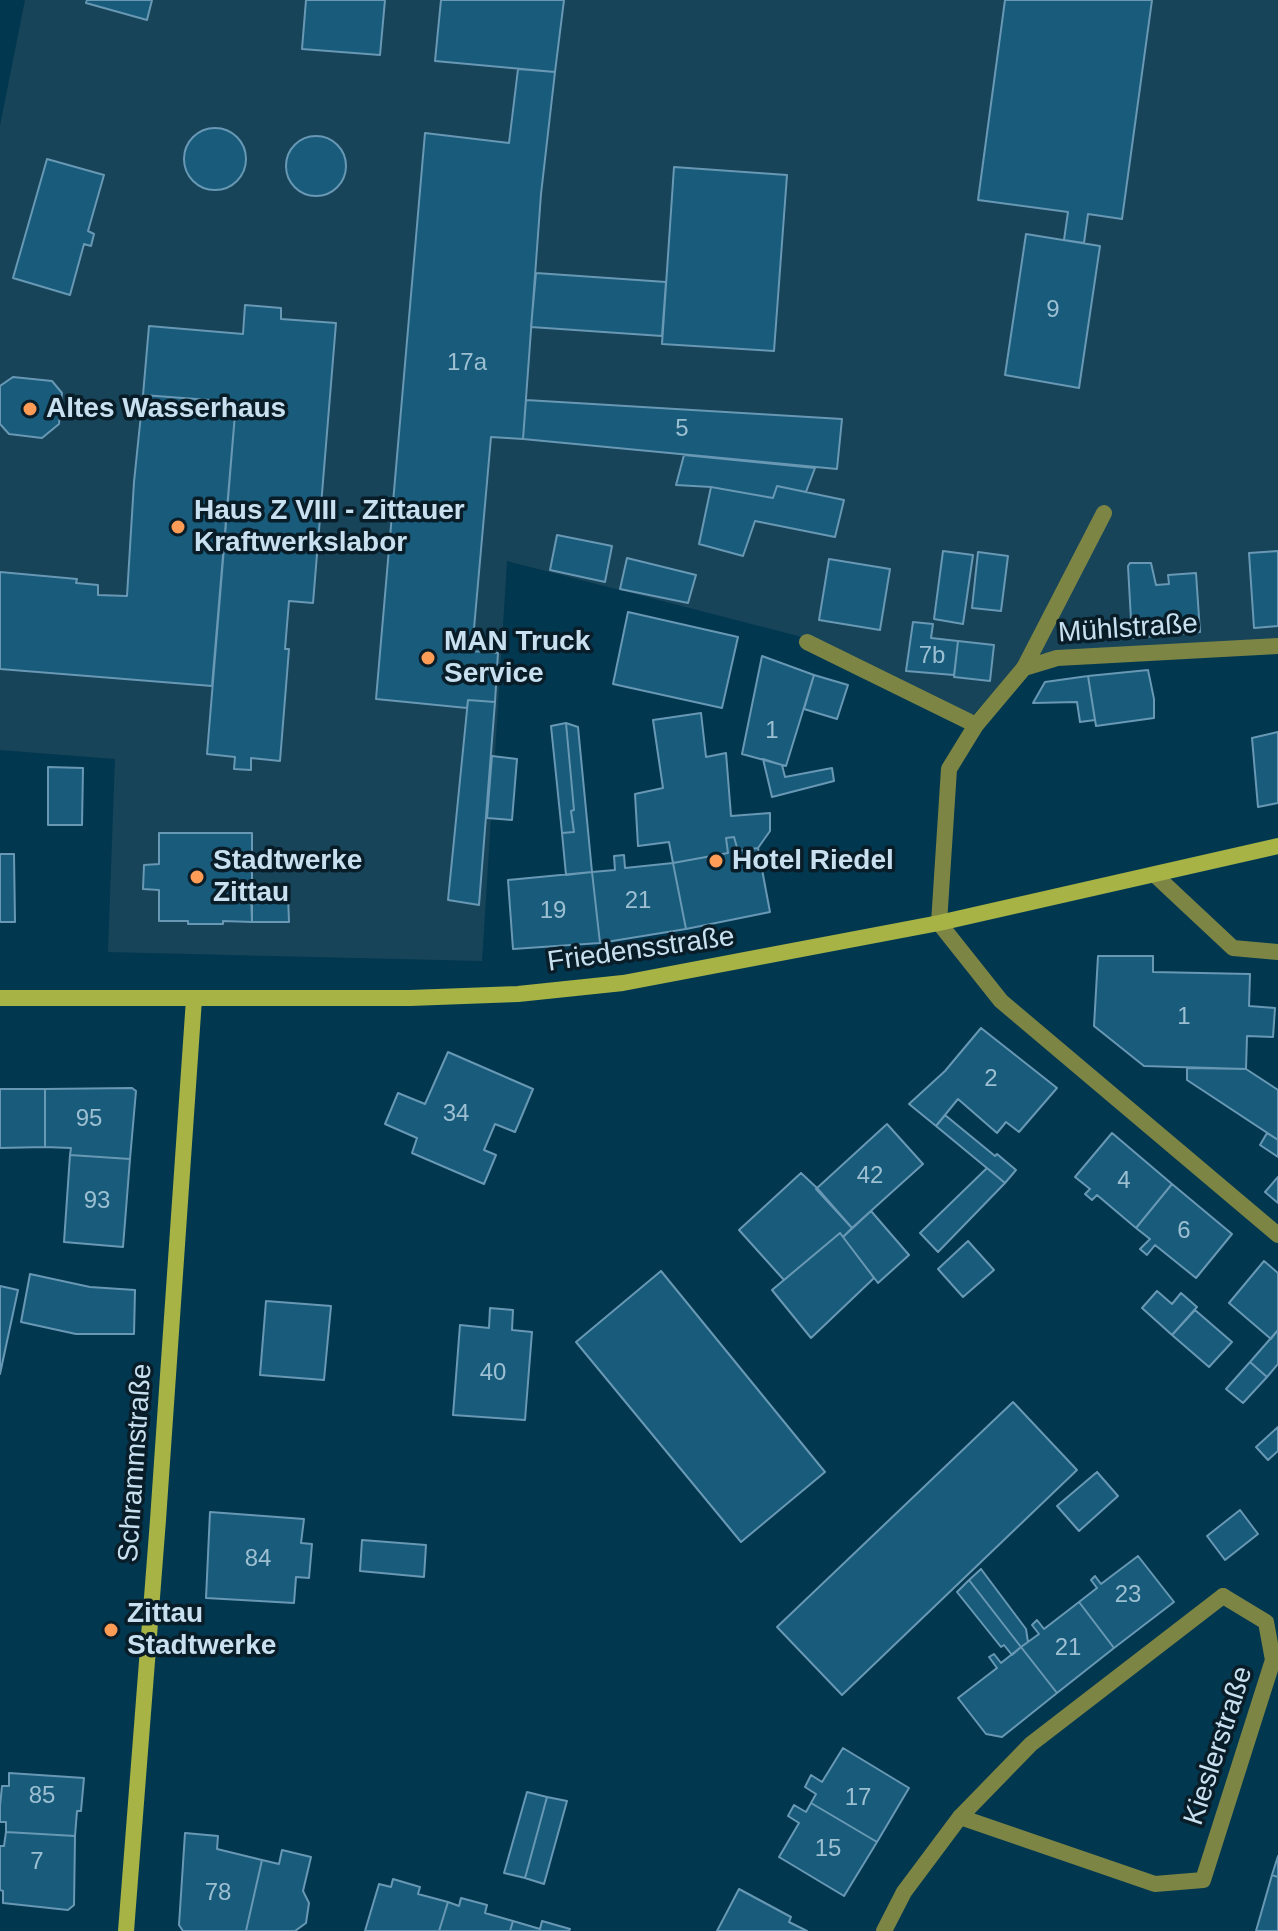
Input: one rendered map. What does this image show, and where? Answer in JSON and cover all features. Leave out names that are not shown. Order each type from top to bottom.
[{"type":"main road","name":"Friedensstraße","points":[[0,998],[410,998],[518,994],[608,985],[939,923],[1278,846]]},
{"type":"main road","name":"Schrammstraße","points":[[126,1931],[194,999]]},
{"type":"street","points":[[1024,668],[1104,513]]},
{"type":"street","points":[[807,642],[976,725]]},
{"type":"street","name":"Mühlstraße","points":[[939,923],[949,769],[976,725],[1024,668],[1057,658],[1278,646]]},
{"type":"street","points":[[1155,875],[1233,948],[1278,952]]},
{"type":"street","points":[[939,923],[1001,1001],[1278,1235]]},
{"type":"street","name":"Kieslerstraße","points":[[884,1931],[904,1892],[960,1817],[1031,1744],[1223,1596],[1266,1622],[1273,1660],[1203,1880],[1155,1884],[960,1817]]},
{"type":"shaded area","points":[[25,0],[1278,0],[1278,641],[1028,654],[971,717],[802,637],[507,561],[482,961],[108,952],[115,759],[0,750],[0,126]]},
{"type":"building","points":[[87,0],[152,0],[147,20],[86,3]]},
{"type":"building","points":[[306,0],[385,0],[380,55],[302,49]]},
{"type":"building","points":[[441,0],[564,0],[555,72],[435,61]]},
{"type":"building","points":[[1005,0],[1152,0],[1122,219],[1088,214],[1084,243],[1064,240],[1068,212],[978,200]]},
{"type":"building","points":[[518,69],[555,72],[541,194],[523,439],[491,437],[472,651],[498,653],[495,702],[468,700],[467,708],[376,699],[425,133],[509,143]]},
{"type":"building","points":[[215,128],[227,130],[237,137],[244,147],[244,171],[237,181],[227,188],[215,190],[203,188],[193,181],[186,171],[184,159],[186,147],[193,137],[203,130]]},
{"type":"building","points":[[316,136],[328,138],[337,145],[344,154],[344,178],[337,187],[328,194],[316,196],[304,194],[295,187],[288,178],[286,166],[288,154],[295,145],[304,138]]},
{"type":"building","points":[[47,159],[104,175],[88,231],[94,234],[91,246],[84,244],[70,295],[13,278]]},
{"type":"building","points":[[674,167],[787,175],[774,351],[662,344]]},
{"type":"building","points":[[1026,234],[1100,246],[1079,388],[1005,375]]},
{"type":"building","points":[[536,273],[666,282],[662,336],[531,327]]},
{"type":"building","points":[[245,305],[281,308],[281,319],[336,323],[313,603],[289,601],[285,649],[289,649],[280,761],[251,758],[251,770],[234,769],[235,757],[207,754],[236,402],[143,395],[149,326],[243,334]]},
{"type":"building","name":"Altes Wasserhaus","points":[[13,377],[52,381],[62,393],[59,424],[42,438],[9,434],[0,424],[0,386]]},
{"type":"building","name":"Haus Z VIII - Zittauer Kraftwerkslabor","points":[[143,395],[236,402],[212,686],[0,669],[0,572],[77,579],[76,583],[98,585],[98,595],[127,596]]},
{"type":"building","points":[[526,400],[842,419],[837,469],[523,439]]},
{"type":"building","points":[[684,455],[815,468],[806,492],[777,486],[773,498],[711,487],[676,485]]},
{"type":"building","points":[[777,486],[844,500],[835,537],[755,521],[743,556],[699,544],[711,487],[773,498]]},
{"type":"building","points":[[557,535],[612,546],[605,582],[550,570]]},
{"type":"building","points":[[943,551],[973,555],[963,624],[934,619]]},
{"type":"building","points":[[1278,551],[1278,626],[1254,628],[1249,553]]},
{"type":"building","points":[[978,552],[1008,556],[1001,611],[972,608]]},
{"type":"building","points":[[627,558],[696,575],[688,603],[620,589]]},
{"type":"building","points":[[829,559],[890,569],[880,630],[819,620]]},
{"type":"building","points":[[1130,563],[1151,563],[1156,585],[1169,584],[1168,575],[1196,573],[1200,632],[1132,638]]},
{"type":"building","points":[[628,612],[738,637],[722,708],[613,684]]},
{"type":"building","points":[[913,622],[933,624],[931,638],[958,641],[954,675],[906,671]]},
{"type":"building","points":[[958,641],[994,645],[990,681],[954,677]]},
{"type":"building","points":[[762,656],[814,675],[786,766],[742,754]]},
{"type":"building","points":[[1148,670],[1154,718],[1096,726],[1088,676]]},
{"type":"building","points":[[814,675],[848,685],[837,719],[804,709]]},
{"type":"building","points":[[1088,676],[1095,720],[1080,722],[1077,702],[1033,703],[1045,682]]},
{"type":"building","points":[[468,700],[495,702],[479,905],[448,900]]},
{"type":"building","points":[[701,713],[706,757],[726,753],[731,816],[770,813],[770,831],[758,848],[738,851],[734,837],[726,838],[728,853],[673,863],[669,842],[638,846],[635,794],[663,788],[653,720]]},
{"type":"building","points":[[566,723],[574,832],[562,833],[551,726]]},
{"type":"building","points":[[566,723],[578,727],[592,872],[566,875],[562,833],[574,832],[571,811],[574,810]]},
{"type":"building","points":[[1278,732],[1278,803],[1258,807],[1252,738]]},
{"type":"building","points":[[492,756],[517,759],[512,820],[487,818]]},
{"type":"building","points":[[763,759],[782,765],[785,777],[832,768],[834,781],[772,797]]},
{"type":"building","points":[[48,767],[83,768],[82,825],[48,825]]},
{"type":"building","name":"Stadtwerke Zittau","points":[[159,833],[252,833],[252,922],[188,924],[188,921],[159,921],[159,890],[143,889],[144,865],[159,864]]},
{"type":"building","points":[[734,837],[738,851],[758,848],[770,912],[686,929],[673,863],[728,853],[726,838]]},
{"type":"building","points":[[0,854],[14,854],[15,922],[0,922]]},
{"type":"building","points":[[624,855],[625,868],[673,863],[686,929],[600,943],[592,872],[615,870],[614,856]]},
{"type":"building","points":[[592,872],[600,943],[513,949],[508,880]]},
{"type":"building","points":[[251,894],[288,895],[289,922],[252,922]]},
{"type":"building","points":[[1098,956],[1153,956],[1153,972],[1250,974],[1249,1006],[1275,1008],[1273,1037],[1247,1036],[1246,1069],[1144,1066],[1094,1026]]},
{"type":"building","points":[[981,1028],[1057,1088],[1019,1132],[1006,1122],[997,1133],[958,1099],[936,1126],[909,1104],[945,1071]]},
{"type":"building","points":[[448,1052],[533,1089],[515,1132],[495,1124],[484,1150],[496,1155],[484,1184],[412,1153],[417,1138],[385,1124],[398,1093],[425,1104]]},
{"type":"building","points":[[1187,1068],[1246,1069],[1278,1090],[1278,1140],[1187,1080]]},
{"type":"building","points":[[132,1088],[136,1091],[130,1159],[70,1155],[71,1148],[45,1147],[45,1089]]},
{"type":"building","points":[[0,1089],[45,1089],[45,1147],[0,1148]]},
{"type":"building","points":[[945,1115],[1016,1170],[1005,1183],[936,1126]]},
{"type":"building","points":[[887,1124],[923,1164],[852,1228],[816,1189]]},
{"type":"building","points":[[1112,1133],[1172,1184],[1136,1228],[1097,1195],[1092,1200],[1085,1194],[1090,1189],[1075,1177]]},
{"type":"building","points":[[1267,1133],[1278,1140],[1278,1157],[1260,1145]]},
{"type":"building","points":[[70,1155],[130,1159],[123,1247],[64,1242]]},
{"type":"building","points":[[987,1168],[1005,1183],[938,1252],[920,1233]]},
{"type":"building","points":[[801,1173],[852,1228],[843,1237],[840,1233],[784,1280],[739,1230]]},
{"type":"building","points":[[1278,1177],[1278,1203],[1265,1192]]},
{"type":"building","points":[[1172,1184],[1232,1234],[1196,1278],[1155,1245],[1147,1255],[1140,1249],[1150,1239],[1136,1228]]},
{"type":"building","points":[[871,1211],[909,1255],[878,1283],[843,1237]]},
{"type":"building","points":[[840,1233],[874,1278],[811,1338],[772,1290]]},
{"type":"building","points":[[968,1241],[994,1270],[963,1297],[938,1269]]},
{"type":"building","points":[[1264,1261],[1278,1273],[1278,1330],[1271,1339],[1229,1303]]},
{"type":"building","points":[[661,1271],[825,1472],[741,1542],[576,1342]]},
{"type":"building","points":[[30,1274],[90,1287],[135,1290],[134,1334],[76,1334],[21,1322]]},
{"type":"building","points":[[0,1286],[18,1290],[0,1374]]},
{"type":"building","points":[[1157,1291],[1172,1304],[1181,1293],[1197,1307],[1172,1335],[1142,1308]]},
{"type":"building","points":[[266,1301],[331,1306],[324,1380],[260,1375]]},
{"type":"building","points":[[490,1308],[513,1310],[512,1330],[532,1332],[525,1420],[453,1415],[460,1325],[489,1328]]},
{"type":"building","points":[[1195,1310],[1232,1342],[1209,1367],[1172,1335]]},
{"type":"building","points":[[1278,1330],[1278,1364],[1267,1377],[1250,1362]]},
{"type":"building","points":[[1250,1362],[1267,1377],[1243,1403],[1226,1389]]},
{"type":"building","points":[[1013,1402],[1077,1470],[842,1695],[777,1627]]},
{"type":"building","points":[[1278,1427],[1278,1451],[1268,1460],[1256,1447]]},
{"type":"building","points":[[1097,1472],[1118,1496],[1079,1531],[1057,1506]]},
{"type":"building","points":[[1240,1510],[1258,1534],[1225,1560],[1207,1536]]},
{"type":"building","points":[[210,1512],[304,1519],[301,1543],[312,1544],[309,1578],[296,1577],[294,1603],[206,1598]]},
{"type":"building","points":[[362,1540],[426,1545],[424,1577],[360,1571]]},
{"type":"building","points":[[1138,1556],[1174,1602],[1114,1648],[1079,1602],[1097,1588],[1091,1580],[1095,1576],[1101,1584]]},
{"type":"building","points":[[981,1569],[1026,1629],[1028,1642],[1021,1647],[969,1580]]},
{"type":"building","points":[[969,1580],[1021,1647],[1012,1655],[1004,1645],[1001,1647],[957,1592]]},
{"type":"building","points":[[1079,1602],[1114,1648],[1057,1693],[1021,1647],[1039,1634],[1032,1625],[1037,1620],[1044,1629]]},
{"type":"building","points":[[1021,1647],[1057,1693],[1002,1737],[986,1734],[958,1698],[997,1668],[989,1657],[994,1654],[1001,1663]]},
{"type":"building","points":[[843,1748],[909,1788],[877,1842],[811,1803],[816,1794],[805,1787],[811,1775],[822,1782]]},
{"type":"building","points":[[9,1773],[84,1778],[75,1836],[6,1832],[6,1822],[0,1822],[0,1806],[2,1786],[9,1786]]},
{"type":"building","points":[[527,1792],[547,1797],[525,1878],[504,1873]]},
{"type":"building","points":[[547,1797],[567,1801],[544,1884],[525,1878]]},
{"type":"building","points":[[811,1803],[877,1842],[844,1896],[779,1857],[799,1823],[788,1816],[794,1805],[806,1812]]},
{"type":"building","points":[[6,1832],[75,1836],[74,1905],[68,1910],[3,1903],[0,1846],[4,1846]]},
{"type":"building","points":[[185,1833],[218,1836],[217,1849],[262,1860],[246,1931],[183,1931],[179,1925]]},
{"type":"building","points":[[282,1850],[311,1857],[303,1891],[309,1903],[306,1923],[295,1931],[246,1931],[262,1860],[279,1864]]},
{"type":"building","points":[[1278,1856],[1278,1877],[1272,1875]]},
{"type":"building","points":[[1272,1875],[1278,1877],[1278,1931],[1256,1931]]},
{"type":"building","points":[[393,1879],[420,1887],[418,1894],[448,1902],[439,1931],[365,1931],[379,1884],[391,1887]]},
{"type":"building","points":[[739,1889],[791,1917],[789,1922],[807,1931],[717,1931]]},
{"type":"building","points":[[461,1898],[487,1905],[485,1913],[513,1921],[510,1931],[439,1931],[448,1902],[459,1906]]},
{"type":"building","points":[[513,1921],[540,1929],[542,1921],[570,1929],[510,1931]]},
{"type":"place","name":"Altes Wasserhaus","points":[[30,409]]},
{"type":"place","name":"Haus Z VIII - Zittauer Kraftwerkslabor","points":[[178,527]]},
{"type":"place","name":"MAN Truck Service","points":[[428,658]]},
{"type":"place","name":"Hotel Riedel","points":[[716,861]]},
{"type":"place","name":"Stadtwerke Zittau","points":[[197,877]]},
{"type":"place","name":"Zittau Stadtwerke","points":[[111,1630]]}]
